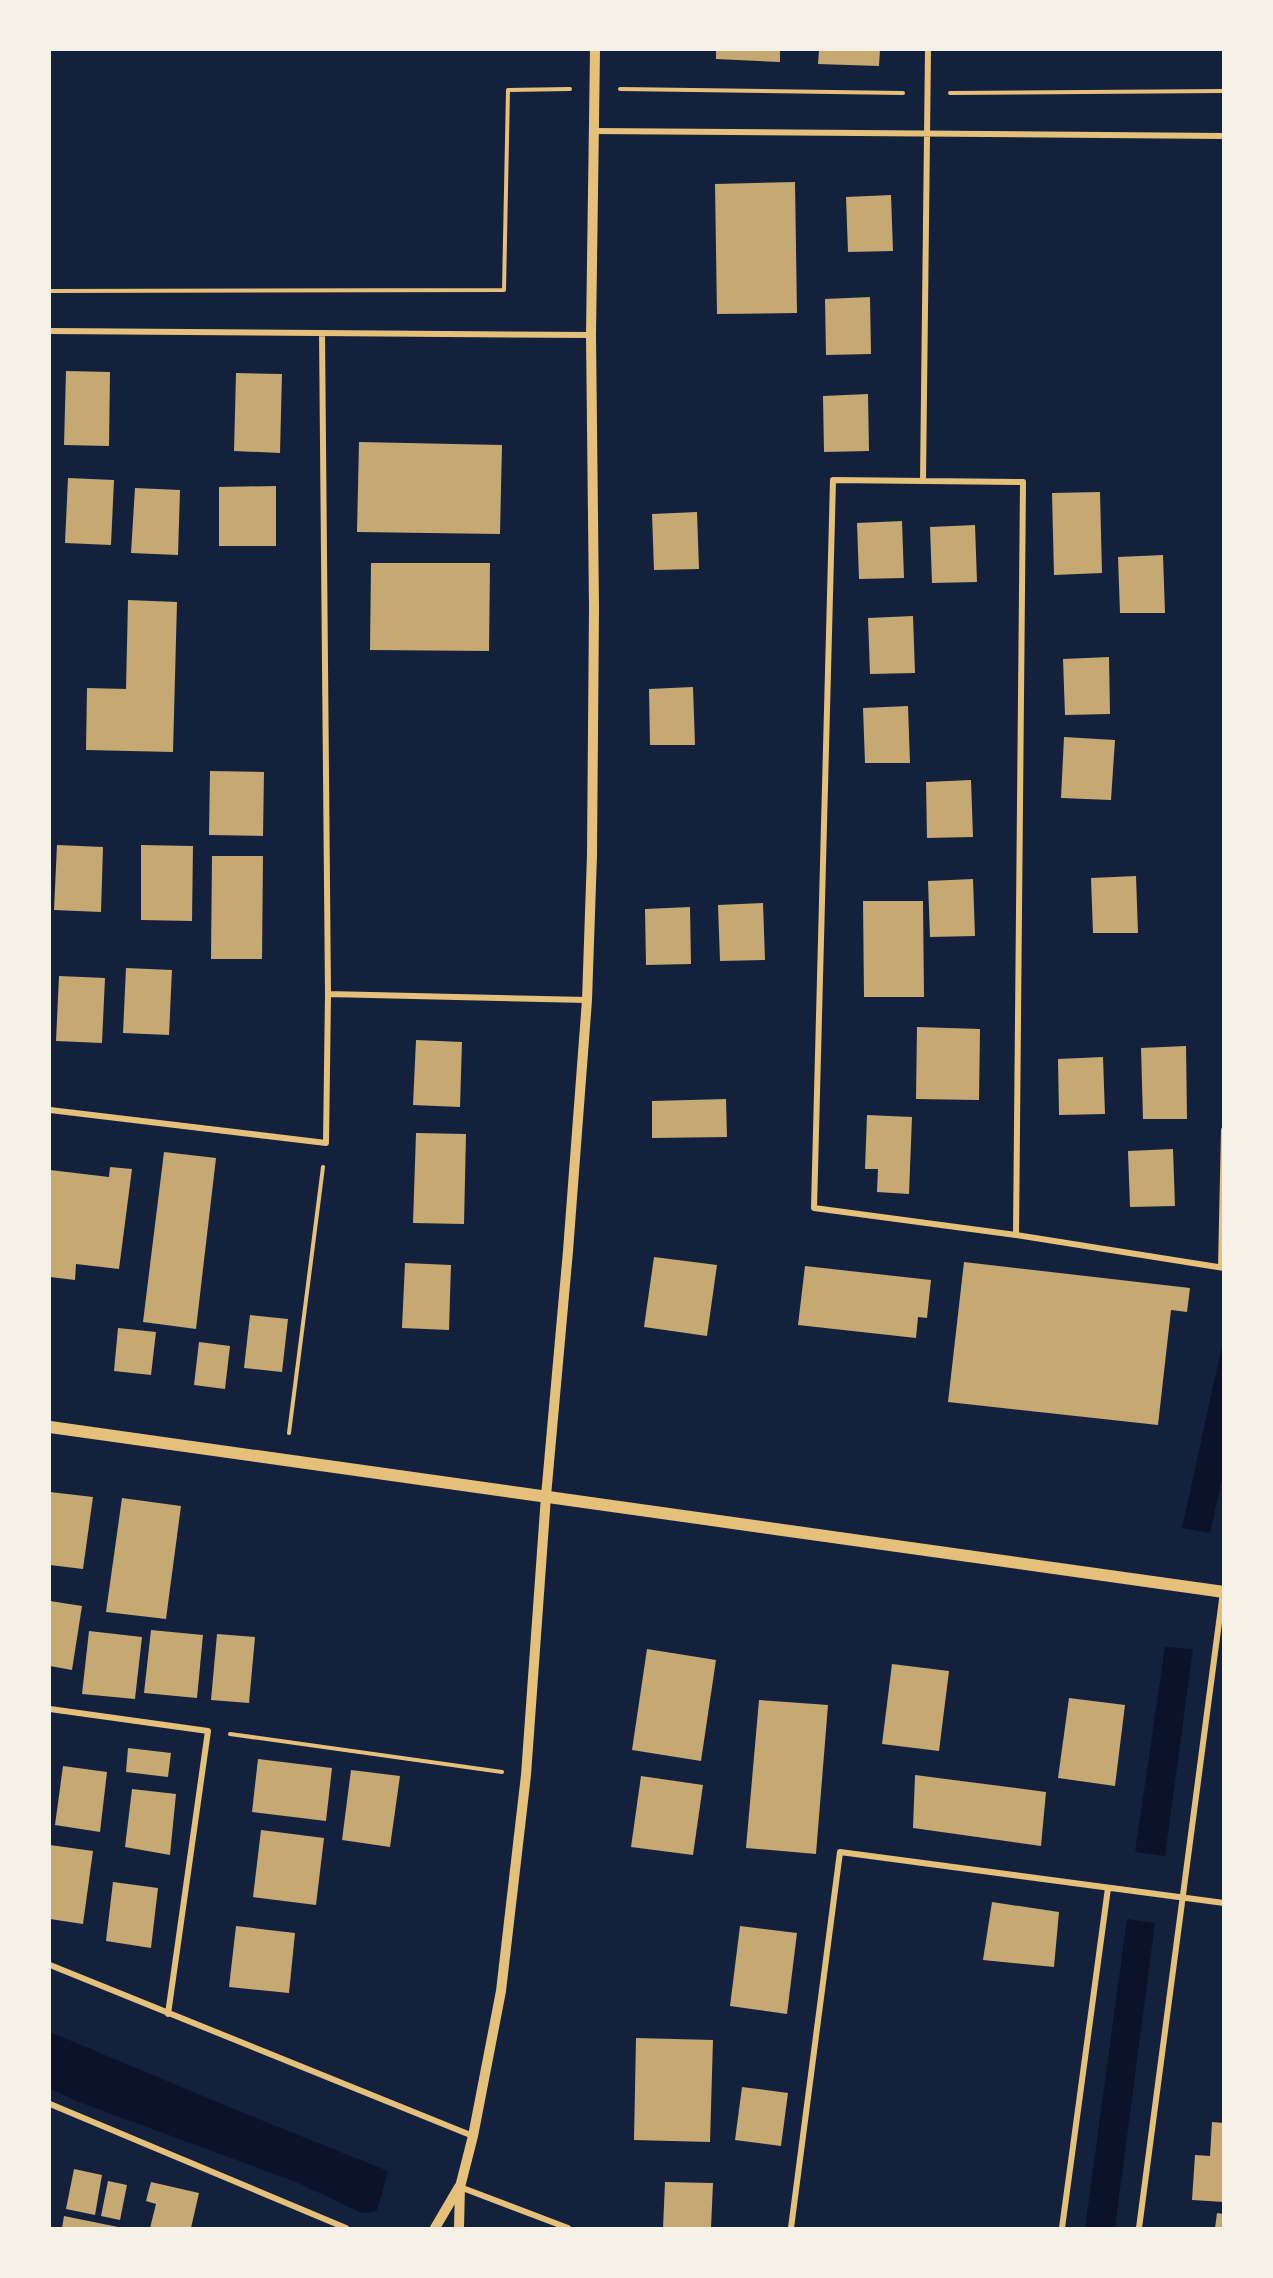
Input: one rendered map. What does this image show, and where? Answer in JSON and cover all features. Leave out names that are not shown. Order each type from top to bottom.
[{"type":"main road","points":[[50,1427],[1223,1592]]},
{"type":"street","points":[[459,2229],[460,2187],[473,2136],[501,1991],[526,1775],[546,1496],[587,1000],[592,855],[594,619],[591,335],[595,50]]},
{"type":"street","points":[[923,481],[928,50]]},
{"type":"street","points":[[594,131],[1224,136]]},
{"type":"street","points":[[50,331],[591,335]]},
{"type":"street","points":[[50,1110],[326,1143],[328,994],[322,333]]},
{"type":"street","points":[[1016,1235],[1023,482],[833,480],[814,1208],[1016,1235],[1222,1268],[1224,1130]]},
{"type":"street","points":[[328,994],[587,1000]]},
{"type":"street","points":[[1139,2229],[1223,1592]]},
{"type":"street","points":[[50,1709],[208,1731],[168,2014]]},
{"type":"street","points":[[791,2229],[840,1852],[1224,1903]]},
{"type":"street","points":[[1062,2229],[1108,1888]]},
{"type":"street","points":[[50,1965],[473,2136]]},
{"type":"street","points":[[50,2104],[346,2229]]},
{"type":"street","points":[[435,2229],[460,2187]]},
{"type":"street","points":[[460,2187],[568,2229]]},
{"type":"path","points":[[285,1461],[326,1143]]},
{"type":"path","points":[[208,1731],[526,1775]]},
{"type":"water","points":[[1223,1341],[1223,1475],[1210,1533],[1182,1528]]},
{"type":"water","points":[[1165,1647],[1193,1649],[1165,1856],[1135,1852]]},
{"type":"water","points":[[1127,1919],[1155,1923],[1115,2228],[1085,2228]]},
{"type":"water","points":[[50,2032],[388,2171],[377,2211],[362,2213],[296,2182],[79,2102],[50,2089]]},
{"type":"building","points":[[716,50],[780,50],[780,62],[716,59]]},
{"type":"building","points":[[819,50],[880,50],[879,66],[818,64]]},
{"type":"building","points":[[795,182],[797,313],[717,314],[715,184]]},
{"type":"building","points":[[891,195],[893,251],[848,252],[846,197]]},
{"type":"building","points":[[870,297],[871,354],[826,355],[825,299]]},
{"type":"building","points":[[66,371],[110,372],[109,446],[64,445]]},
{"type":"building","points":[[236,373],[282,374],[280,453],[234,451]]},
{"type":"building","points":[[868,394],[869,451],[824,452],[823,396]]},
{"type":"building","points":[[359,442],[502,445],[500,534],[357,532]]},
{"type":"building","points":[[68,478],[114,480],[111,545],[65,543]]},
{"type":"building","points":[[276,486],[276,546],[219,546],[219,487]]},
{"type":"building","points":[[135,488],[180,490],[178,555],[131,553]]},
{"type":"building","points":[[1100,492],[1102,573],[1054,575],[1052,493]]},
{"type":"building","points":[[697,512],[699,569],[654,570],[652,514]]},
{"type":"building","points":[[902,521],[904,578],[859,579],[857,523]]},
{"type":"building","points":[[975,525],[977,582],[932,583],[930,527]]},
{"type":"building","points":[[1163,555],[1165,613],[1120,613],[1118,557]]},
{"type":"building","points":[[371,563],[490,563],[489,651],[370,650]]},
{"type":"building","points":[[128,600],[177,602],[173,752],[86,750],[87,688],[126,689]]},
{"type":"building","points":[[913,616],[915,673],[870,674],[868,618]]},
{"type":"building","points":[[1109,657],[1110,714],[1065,715],[1063,659]]},
{"type":"building","points":[[693,687],[695,745],[650,745],[649,689]]},
{"type":"building","points":[[908,706],[910,763],[865,763],[863,708]]},
{"type":"building","points":[[1064,737],[1115,740],[1111,800],[1061,798]]},
{"type":"building","points":[[210,771],[264,772],[263,836],[209,835]]},
{"type":"building","points":[[971,780],[973,837],[927,838],[926,782]]},
{"type":"building","points":[[57,845],[103,847],[101,912],[54,910]]},
{"type":"building","points":[[141,845],[193,846],[192,921],[141,920]]},
{"type":"building","points":[[212,856],[263,856],[262,959],[211,959]]},
{"type":"building","points":[[1136,876],[1138,933],[1093,933],[1091,878]]},
{"type":"building","points":[[973,879],[975,936],[930,937],[928,881]]},
{"type":"building","points":[[863,901],[923,901],[924,997],[864,997]]},
{"type":"building","points":[[763,903],[765,960],[720,961],[718,905]]},
{"type":"building","points":[[690,907],[691,964],[646,965],[645,909]]},
{"type":"building","points":[[126,968],[172,970],[169,1035],[123,1033]]},
{"type":"building","points":[[59,976],[105,978],[102,1043],[56,1041]]},
{"type":"building","points":[[917,1027],[980,1029],[979,1100],[916,1099]]},
{"type":"building","points":[[416,1040],[462,1042],[460,1107],[413,1105]]},
{"type":"building","points":[[1186,1046],[1187,1119],[1143,1119],[1141,1048]]},
{"type":"building","points":[[1103,1057],[1105,1114],[1059,1115],[1058,1059]]},
{"type":"building","points":[[726,1099],[727,1137],[652,1138],[652,1101]]},
{"type":"building","points":[[867,1115],[912,1117],[909,1194],[877,1192],[878,1169],[865,1169]]},
{"type":"building","points":[[416,1133],[466,1134],[464,1224],[413,1223]]},
{"type":"building","points":[[1173,1149],[1175,1206],[1130,1207],[1128,1151]]},
{"type":"building","points":[[164,1152],[216,1158],[196,1329],[143,1322]]},
{"type":"building","points":[[110,1167],[132,1169],[119,1269],[76,1264],[75,1280],[50,1277],[50,1170],[109,1177]]},
{"type":"building","points":[[654,1257],[717,1265],[707,1336],[644,1327]]},
{"type":"building","points":[[964,1262],[1190,1288],[1187,1312],[1171,1310],[1158,1425],[948,1402]]},
{"type":"building","points":[[405,1263],[451,1265],[449,1330],[402,1328]]},
{"type":"building","points":[[805,1266],[931,1280],[927,1318],[918,1317],[916,1338],[798,1325]]},
{"type":"building","points":[[250,1315],[288,1319],[282,1372],[244,1368]]},
{"type":"building","points":[[118,1328],[156,1332],[151,1375],[114,1371]]},
{"type":"building","points":[[199,1342],[230,1346],[225,1389],[194,1385]]},
{"type":"building","points":[[50,1492],[93,1497],[83,1569],[50,1565]]},
{"type":"building","points":[[122,1498],[181,1506],[166,1619],[106,1612]]},
{"type":"building","points":[[50,1601],[82,1606],[72,1670],[50,1666]]},
{"type":"building","points":[[151,1630],[203,1635],[197,1698],[144,1693]]},
{"type":"building","points":[[89,1631],[142,1637],[135,1699],[82,1694]]},
{"type":"building","points":[[217,1634],[255,1637],[249,1703],[211,1700]]},
{"type":"building","points":[[647,1649],[716,1660],[701,1761],[632,1750]]},
{"type":"building","points":[[892,1664],[949,1671],[939,1751],[882,1744]]},
{"type":"building","points":[[1069,1698],[1125,1705],[1115,1786],[1058,1778]]},
{"type":"building","points":[[759,1700],[828,1705],[816,1854],[746,1848]]},
{"type":"building","points":[[128,1748],[171,1753],[168,1777],[126,1772]]},
{"type":"building","points":[[258,1759],[332,1768],[326,1821],[252,1812]]},
{"type":"building","points":[[63,1766],[107,1772],[100,1832],[55,1825]]},
{"type":"building","points":[[351,1770],[400,1776],[390,1847],[342,1840]]},
{"type":"building","points":[[915,1775],[1046,1792],[1041,1846],[913,1828]]},
{"type":"building","points":[[641,1776],[703,1785],[693,1855],[631,1847]]},
{"type":"building","points":[[132,1789],[176,1794],[170,1855],[125,1847]]},
{"type":"building","points":[[261,1830],[324,1838],[316,1905],[253,1897]]},
{"type":"building","points":[[50,1845],[93,1851],[83,1924],[50,1919]]},
{"type":"building","points":[[113,1882],[158,1888],[151,1948],[106,1941]]},
{"type":"building","points":[[992,1902],[1059,1912],[1054,1967],[983,1960]]},
{"type":"building","points":[[236,1926],[295,1933],[289,1993],[229,1987]]},
{"type":"building","points":[[740,1926],[797,1933],[787,2014],[730,2006]]},
{"type":"building","points":[[636,2038],[713,2040],[710,2142],[634,2140]]},
{"type":"building","points":[[742,2087],[788,2093],[781,2146],[735,2140]]},
{"type":"building","points":[[1212,2122],[1224,2123],[1224,2202],[1192,2200],[1195,2155],[1210,2156]]},
{"type":"building","points":[[74,2169],[102,2175],[95,2215],[66,2209]]},
{"type":"building","points":[[108,2181],[127,2185],[120,2220],[101,2216]]},
{"type":"building","points":[[151,2182],[199,2193],[191,2228],[150,2228],[156,2204],[146,2201]]},
{"type":"building","points":[[665,2182],[713,2183],[711,2228],[663,2228]]},
{"type":"building","points":[[1217,2213],[1224,2214],[1224,2228],[1215,2228]]},
{"type":"building","points":[[64,2216],[118,2227],[118,2228],[62,2228]]}]
